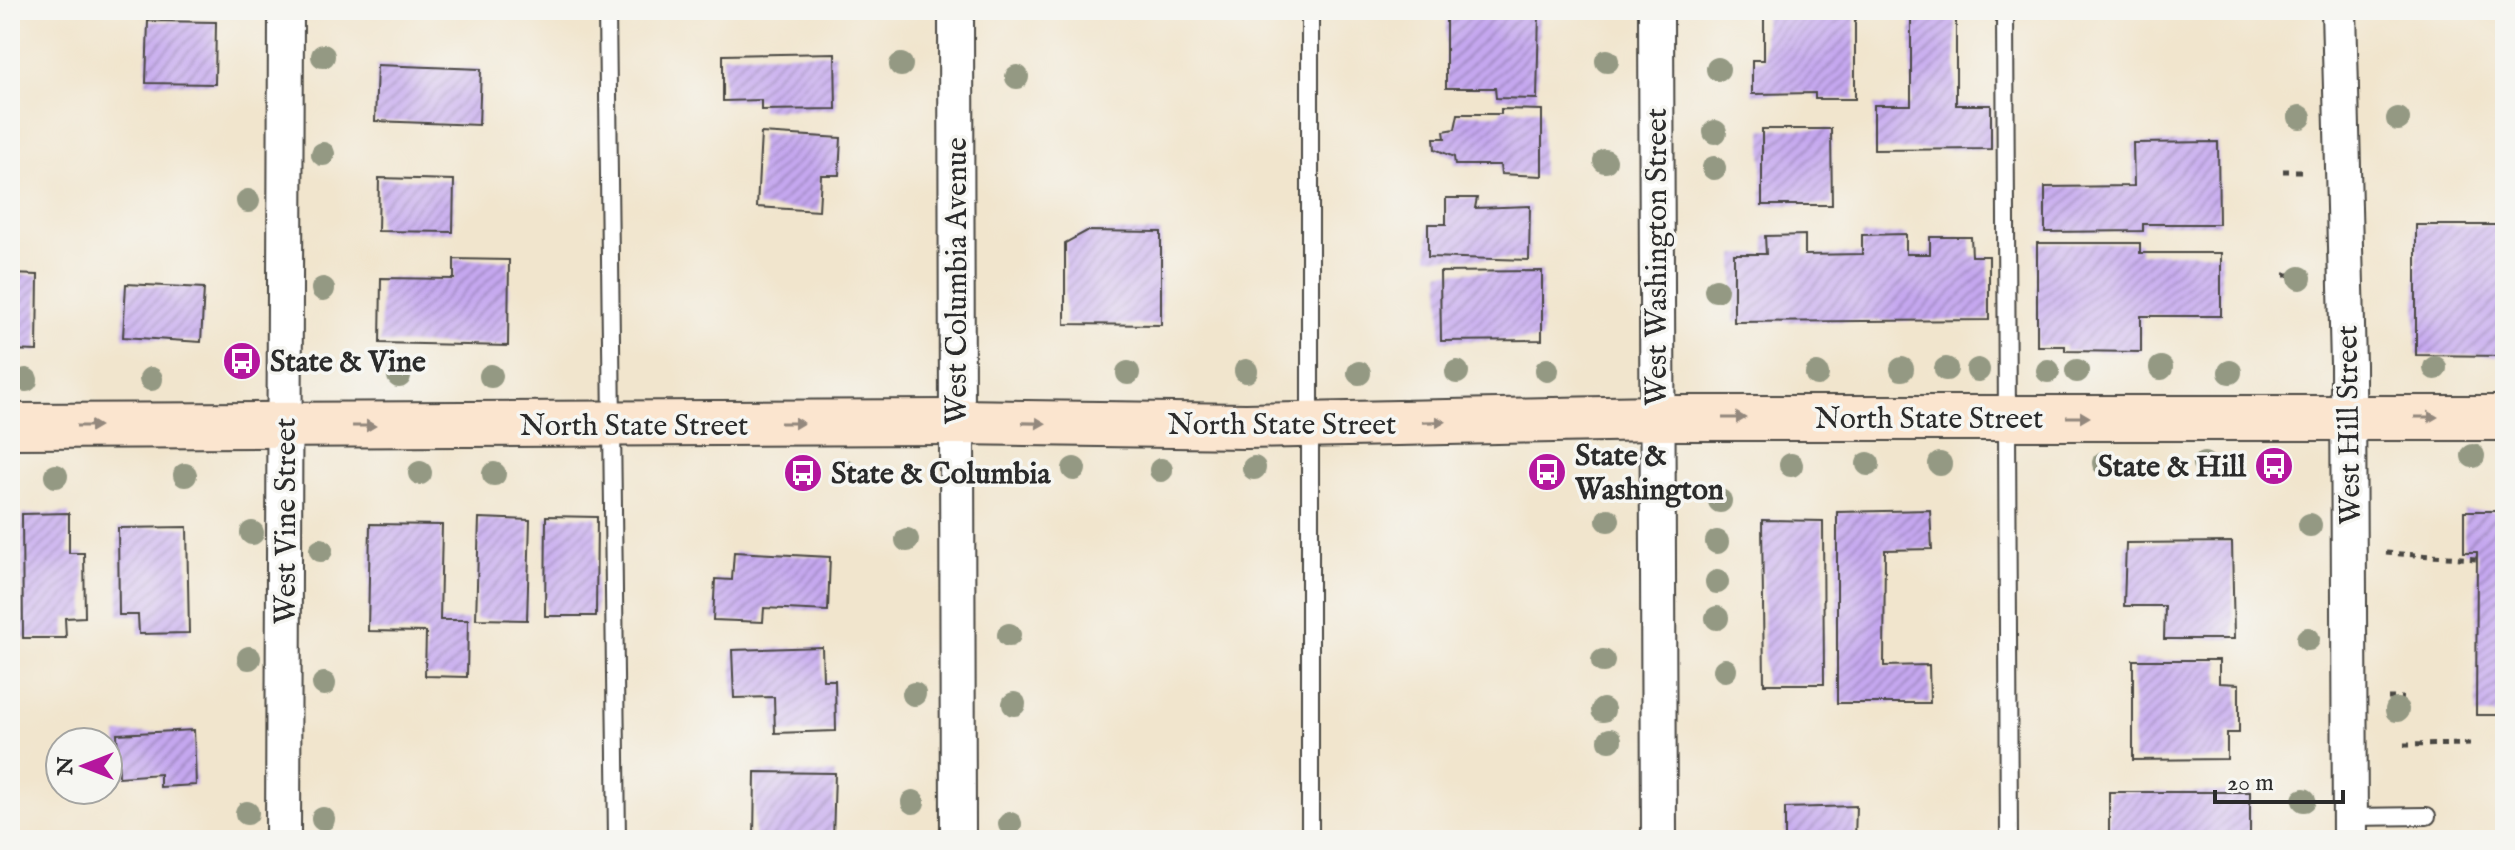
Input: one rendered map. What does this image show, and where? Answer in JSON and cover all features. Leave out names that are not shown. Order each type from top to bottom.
[{"type":"main road","name":"North State Street","points":[[10,426],[956,422],[1311,425],[1656,418],[2505,418]]},
{"type":"street","name":"West Vine Street","points":[[283,840],[286,10]]},
{"type":"street","name":"West Columbia Avenue","points":[[956,10],[958,840]]},
{"type":"street","name":"West Washington Street","points":[[1656,10],[1659,840]]},
{"type":"street","name":"West Hill Street","points":[[2339,10],[2348,417],[2350,828]]},
{"type":"lane","points":[[607,10],[617,840]]},
{"type":"lane","points":[[1310,10],[1310,840]]},
{"type":"lane","points":[[2005,10],[2009,840]]},
{"type":"lane","points":[[2350,828],[2427,816]]},
{"type":"path","points":[[2283,171],[2305,171]]},
{"type":"path","points":[[2284,275],[2305,275]]},
{"type":"path","points":[[2349,554],[2402,552],[2477,559]]},
{"type":"path","points":[[2404,745],[2473,744]]},
{"type":"building","points":[[1764,10],[1855,10],[1855,99],[1815,99],[1815,93],[1752,94],[1752,60],[1764,60]]},
{"type":"building","points":[[1911,10],[1956,10],[1956,105],[1991,105],[1991,149],[1874,150],[1874,105],[1911,105]]},
{"type":"building","points":[[1539,11],[1537,99],[1496,98],[1495,88],[1446,88],[1446,12]]},
{"type":"building","points":[[148,21],[216,22],[215,84],[146,83]]},
{"type":"building","points":[[835,53],[836,109],[761,110],[761,100],[723,101],[723,55]]},
{"type":"building","points":[[377,65],[481,69],[479,125],[375,121]]},
{"type":"building","points":[[1501,109],[1542,110],[1542,176],[1501,174],[1500,165],[1455,165],[1454,157],[1435,149],[1434,138],[1445,138],[1444,131],[1455,129],[1458,114],[1501,114]]},
{"type":"building","points":[[1762,129],[1831,129],[1832,205],[1762,205]]},
{"type":"building","points":[[761,133],[841,138],[839,175],[821,175],[819,211],[757,207]]},
{"type":"building","points":[[2218,142],[2219,224],[2143,224],[2143,231],[2045,232],[2045,187],[2134,186],[2133,143]]},
{"type":"building","points":[[379,178],[454,180],[453,232],[378,231]]},
{"type":"building","points":[[1446,198],[1477,198],[1475,208],[1530,206],[1529,260],[1428,257],[1428,224],[1446,224]]},
{"type":"building","points":[[2416,225],[2505,225],[2505,356],[2416,355]]},
{"type":"building","points":[[1087,231],[1161,232],[1161,325],[1065,324],[1065,243]]},
{"type":"building","points":[[1906,234],[1906,254],[1930,254],[1930,237],[1971,237],[1972,256],[1989,256],[1989,320],[1734,322],[1734,254],[1766,254],[1765,236],[1805,235],[1805,255],[1862,254],[1862,235]]},
{"type":"building","points":[[2037,243],[2140,243],[2140,253],[2221,253],[2221,316],[2141,316],[2141,352],[2065,351],[2065,346],[2037,346]]},
{"type":"building","points":[[454,259],[509,260],[508,346],[380,343],[381,278],[454,279]]},
{"type":"building","points":[[1542,271],[1542,340],[1441,341],[1440,272]]},
{"type":"building","points":[[10,274],[38,275],[37,351],[10,350]]},
{"type":"building","points":[[126,284],[204,288],[201,342],[123,337]]},
{"type":"building","points":[[1930,510],[1932,549],[1885,550],[1884,666],[1929,665],[1930,703],[1837,703],[1837,512]]},
{"type":"building","points":[[2464,511],[2505,511],[2505,715],[2476,715],[2477,552],[2464,552]]},
{"type":"building","points":[[69,513],[69,553],[84,553],[85,617],[65,618],[66,638],[23,638],[22,514]]},
{"type":"building","points":[[546,516],[597,517],[596,616],[545,616]]},
{"type":"building","points":[[479,518],[530,520],[527,620],[476,619]]},
{"type":"building","points":[[1762,520],[1823,521],[1824,684],[1764,684]]},
{"type":"building","points":[[370,524],[442,525],[440,620],[468,620],[467,677],[425,676],[426,632],[368,631]]},
{"type":"building","points":[[187,527],[189,633],[139,634],[138,615],[119,615],[118,528]]},
{"type":"building","points":[[2232,542],[2234,639],[2164,639],[2165,606],[2124,606],[2126,543]]},
{"type":"building","points":[[734,552],[830,557],[828,611],[764,608],[763,622],[713,620],[715,579],[732,580]]},
{"type":"building","points":[[822,647],[823,680],[835,680],[836,731],[775,733],[774,697],[734,698],[732,650]]},
{"type":"building","points":[[2133,660],[2219,660],[2219,683],[2239,684],[2239,733],[2227,733],[2227,759],[2133,760]]},
{"type":"building","points":[[194,730],[196,785],[160,787],[160,774],[124,777],[124,734]]},
{"type":"building","points":[[755,772],[835,773],[833,840],[754,840]]},
{"type":"building","points":[[2109,792],[2250,792],[2250,840],[2109,840]]},
{"type":"building","points":[[1856,806],[1855,840],[1785,840],[1785,808]]},
{"type":"place","name":"State & Vine","points":[[242,361]]},
{"type":"place","name":"State & Hill","points":[[2274,466]]},
{"type":"place","name":"State & Washington","points":[[1547,472]]},
{"type":"place","name":"State & Columbia","points":[[803,473]]}]
